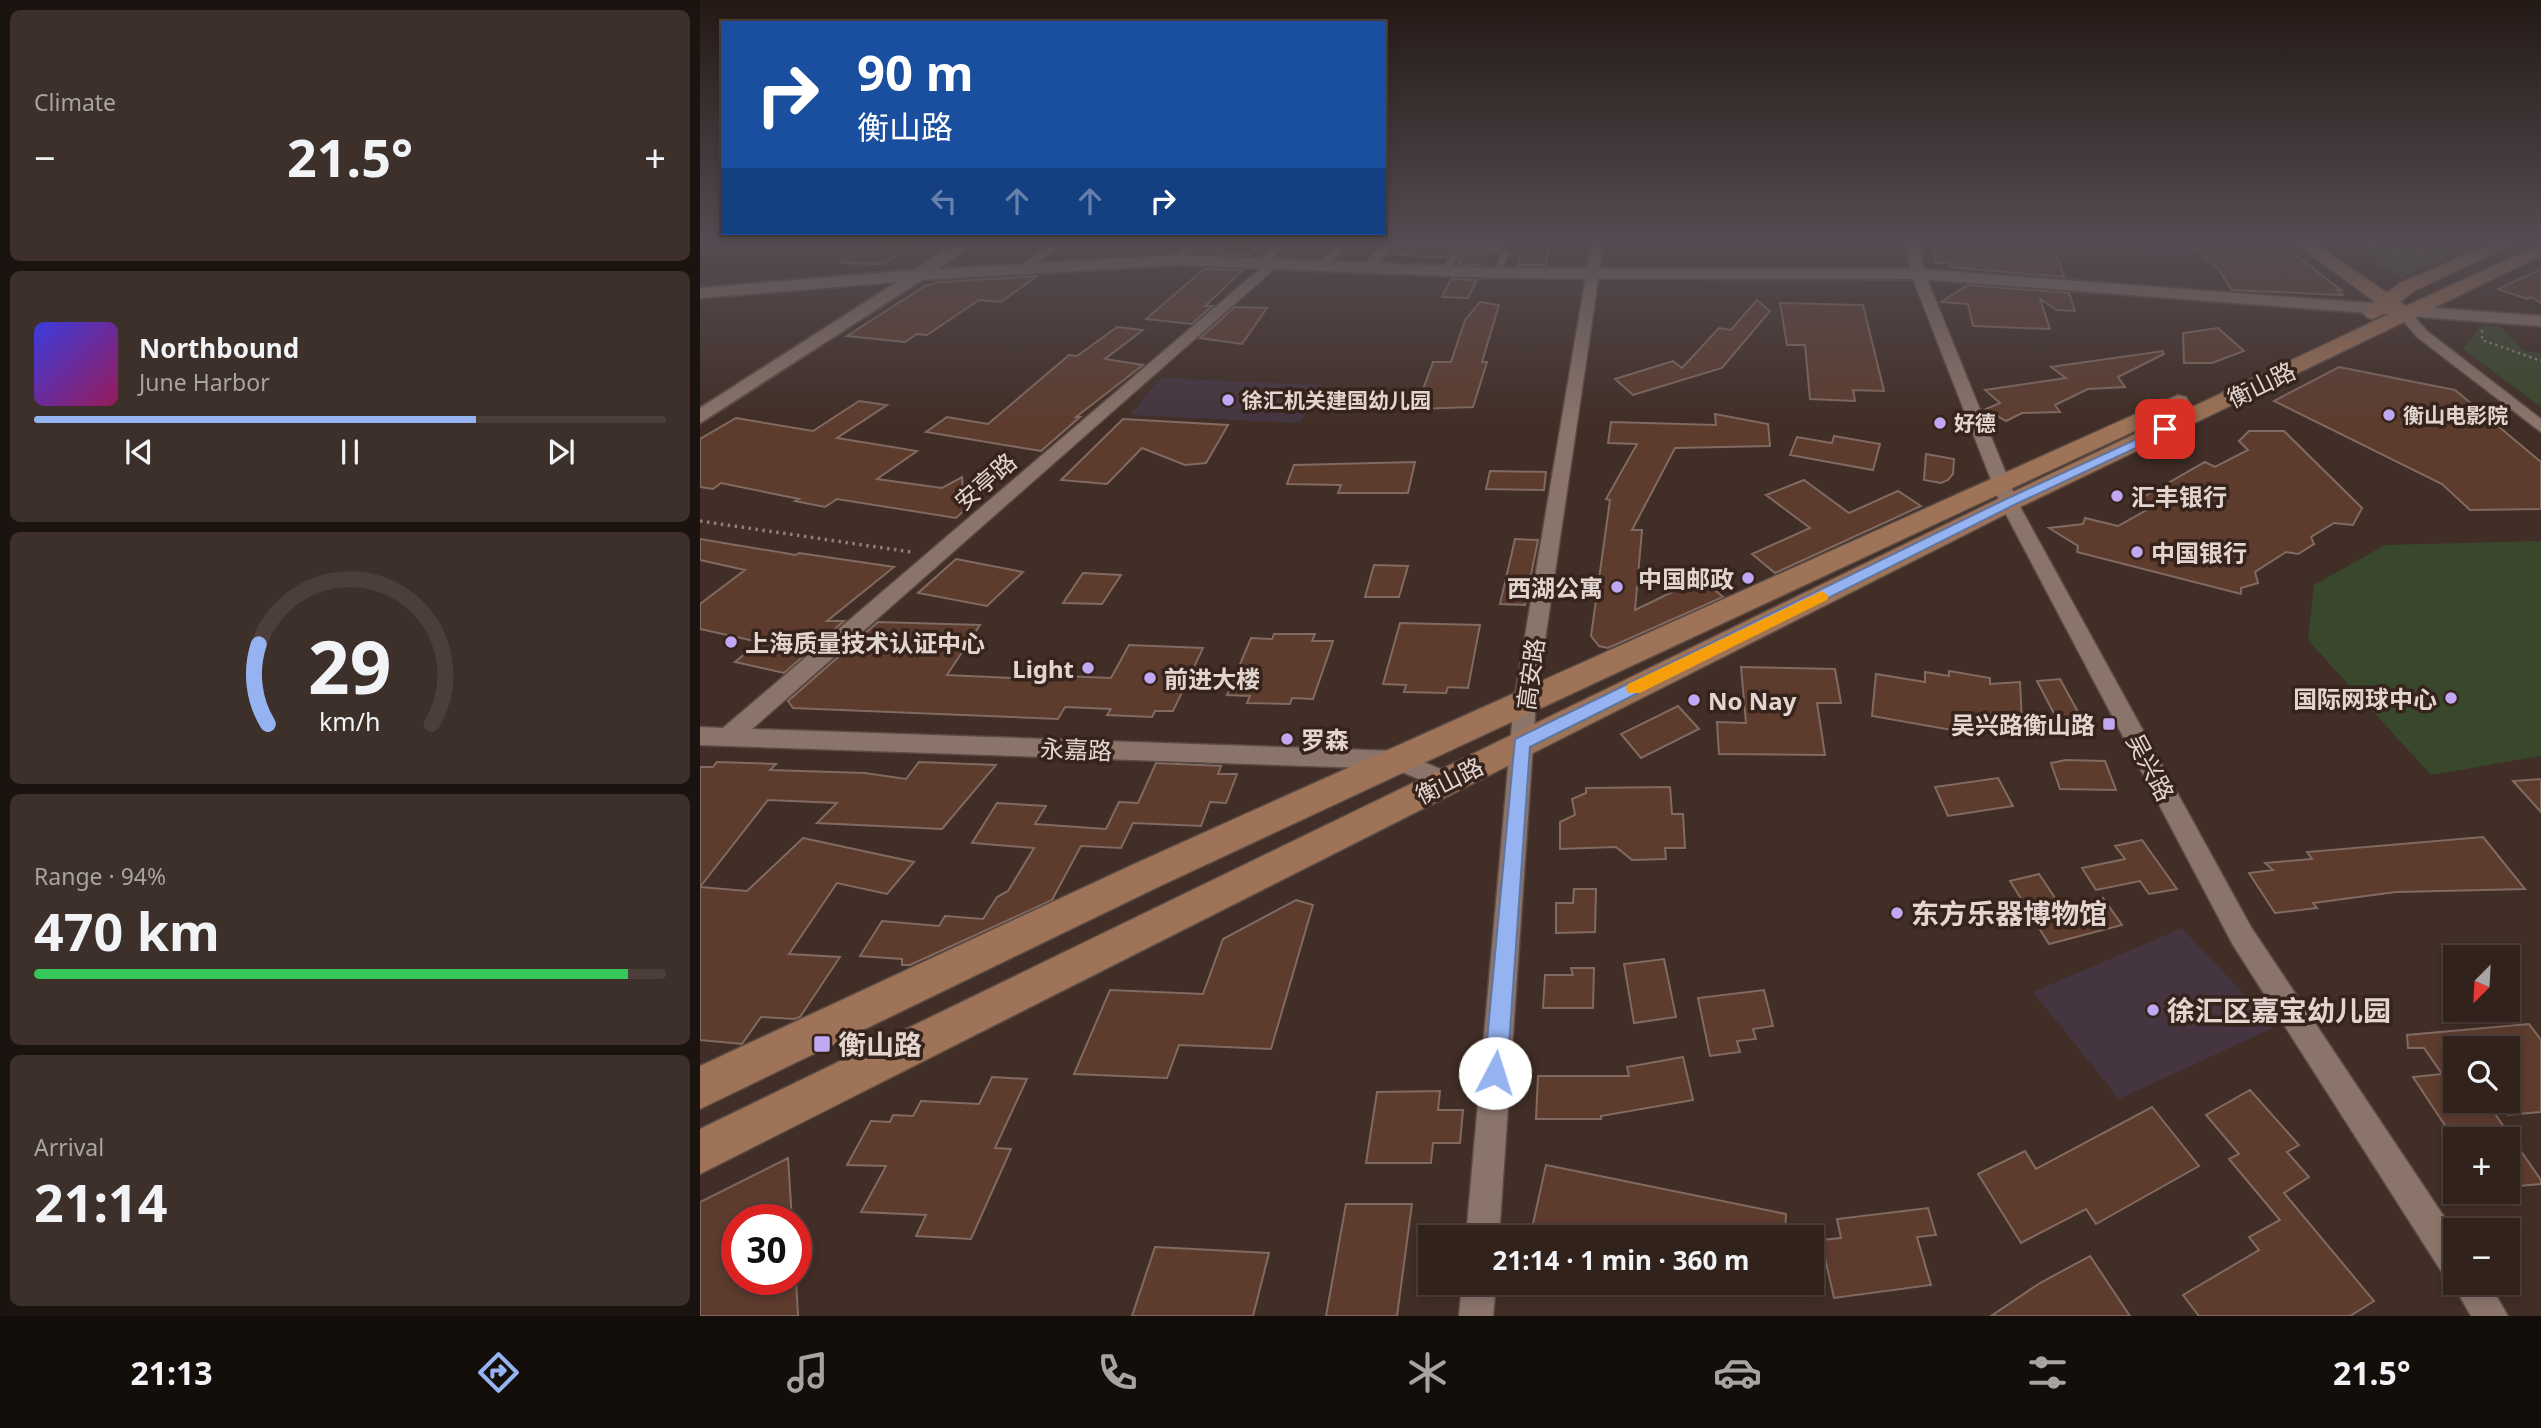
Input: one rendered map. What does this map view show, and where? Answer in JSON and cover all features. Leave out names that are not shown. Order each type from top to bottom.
[{"type":"main road","points":[[2387,301],[2392,305]]},
{"type":"main road","points":[[2388,301],[2392,305]]},
{"type":"main road","name":"衡山路","points":[[700,1088],[1525,701],[2347,342],[2395,301]]},
{"type":"main road","name":"衡山路","points":[[2392,305],[2402,301]]},
{"type":"main road","name":"衡山路","points":[[700,1152],[1447,782],[2005,492]]},
{"type":"street","points":[[700,417],[877,301]]},
{"type":"street","name":"安亭路","points":[[728,737],[1223,301]]},
{"type":"street","name":"高安路","points":[[1483,1225],[1525,701],[1590,301]]},
{"type":"street","name":"吴兴路","points":[[1929,301],[2005,492],[2242,936],[2443,1244]]},
{"type":"street","points":[[2337,301],[2392,305],[2483,318],[2541,321]]},
{"type":"street","points":[[2392,305],[2422,334],[2541,427]]},
{"type":"street","name":"永嘉路","points":[[700,736],[1397,760],[1447,782]]},
{"type":"street","points":[[1476,1316],[1478,1295]]},
{"type":"street","points":[[2477,1295],[2491,1316]]},
{"type":"path","points":[[2483,318],[2482,340],[2541,361]]},
{"type":"path","points":[[700,521],[936,555]]},
{"type":"shaded area","name":"徐汇机关建国幼儿园","points":[[1161,378],[1323,385],[1300,423],[1130,415]]},
{"type":"shaded area","name":"徐汇区嘉宝幼儿园","points":[[2182,928],[2275,1027],[2119,1099],[2033,992]]},
{"type":"green space","points":[[2482,325],[2499,326],[2524,351],[2541,353],[2541,407],[2463,349]]},
{"type":"green space","name":"国际网球中心","points":[[2541,541],[2541,756],[2431,775],[2308,640],[2314,585],[2385,545]]},
{"type":"building","points":[[901,301],[977,301],[927,335],[917,334],[905,342],[847,336]]},
{"type":"building","points":[[1166,301],[1210,301],[1205,306],[1212,306],[1192,324],[1146,319]]},
{"type":"building","points":[[1756,301],[1770,311],[1722,368],[1633,395],[1615,379],[1673,361],[1682,368],[1719,328],[1731,330]]},
{"type":"building","points":[[2041,301],[2050,329],[1973,326],[1968,304],[1941,302]]},
{"type":"building","points":[[2044,301],[2072,301],[2075,311],[2057,310]]},
{"type":"building","points":[[1480,302],[1499,305],[1482,362],[1487,362],[1473,407],[1416,409],[1433,362],[1451,362],[1465,320]]},
{"type":"building","points":[[1780,303],[1863,305],[1884,391],[1853,390],[1855,401],[1810,399],[1805,345],[1787,345]]},
{"type":"building","points":[[1235,307],[1267,308],[1242,344],[1200,338]]},
{"type":"building","points":[[1117,327],[1143,330],[1105,359],[1143,365],[1076,417],[1080,417],[1041,451],[926,432],[947,417],[988,424],[1069,355],[1077,356]]},
{"type":"building","points":[[2218,328],[2244,351],[2212,363],[2184,363],[2183,333]]},
{"type":"building","points":[[2163,351],[2164,354],[2118,377],[2125,387],[2088,389],[2055,405],[2060,412],[2022,413],[2006,421],[1986,409],[2000,403],[1985,390],[2066,378],[2051,367]]},
{"type":"building","points":[[2339,367],[2455,390],[2541,462],[2541,509],[2470,510],[2442,484],[2274,401]]},
{"type":"building","points":[[859,401],[887,405],[837,438],[917,451],[877,479],[942,488],[962,477],[963,490],[983,493],[956,518],[837,499],[825,507],[721,483],[713,489],[700,487],[700,439],[736,418],[813,431]]},
{"type":"building","points":[[1715,414],[1768,424],[1770,446],[1675,448],[1632,530],[1642,530],[1635,610],[1701,578],[1723,597],[1608,648],[1599,646],[1591,636],[1610,500],[1606,499],[1637,444],[1608,443],[1611,422],[1716,425]]},
{"type":"building","points":[[1123,419],[1228,425],[1206,463],[1185,465],[1142,448],[1107,484],[1061,480]]},
{"type":"building","points":[[2249,431],[2284,431],[2362,508],[2353,525],[2334,523],[2311,537],[2314,544],[2298,554],[2286,552],[2255,572],[2258,583],[2241,588],[2241,594],[2077,552],[2078,546],[2049,528],[2083,524],[2085,518],[2118,526],[2152,507],[2140,499],[2205,462],[2215,467],[2248,450],[2239,441]]},
{"type":"building","points":[[1834,436],[1880,444],[1873,470],[1790,455],[1797,437],[1832,443]]},
{"type":"building","points":[[1926,454],[1954,459],[1953,474],[1948,480],[1941,483],[1924,480]]},
{"type":"building","points":[[1415,462],[1408,493],[1338,493],[1341,485],[1287,484],[1294,465]]},
{"type":"building","points":[[1490,471],[1546,472],[1544,490],[1486,489]]},
{"type":"building","points":[[1804,480],[1849,513],[1898,491],[1921,506],[1775,573],[1752,554],[1810,528],[1766,495]]},
{"type":"building","points":[[700,539],[796,555],[799,553],[894,567],[827,621],[844,621],[784,673],[735,662],[759,642],[700,629],[700,604],[745,570],[700,560]]},
{"type":"building","points":[[1515,539],[1538,540],[1525,605],[1500,604]]},
{"type":"building","points":[[956,559],[1023,572],[987,606],[918,593]]},
{"type":"building","points":[[1374,565],[1408,566],[1399,597],[1365,597]]},
{"type":"building","points":[[1083,573],[1121,575],[1102,604],[1063,603]]},
{"type":"building","points":[[878,622],[980,625],[947,675],[1033,679],[1036,675],[1111,678],[1129,645],[1203,648],[1173,711],[1155,711],[1152,717],[1107,715],[1111,709],[1065,707],[1058,719],[793,708],[788,701]]},
{"type":"building","points":[[1400,623],[1480,625],[1468,688],[1448,687],[1446,693],[1404,692],[1406,685],[1383,684]]},
{"type":"building","points":[[1274,634],[1315,634],[1312,641],[1333,641],[1313,699],[1292,698],[1290,704],[1247,703],[1250,696],[1227,695],[1251,638],[1272,639]]},
{"type":"building","points":[[1741,667],[1835,669],[1841,703],[1817,703],[1825,755],[1719,754],[1717,722],[1746,723]]},
{"type":"building","points":[[1949,671],[1990,678],[1990,684],[2020,682],[2022,723],[2003,720],[2003,729],[1963,732],[1872,716],[1876,674],[1925,682],[1925,672],[1949,676]]},
{"type":"building","points":[[2060,679],[2084,723],[2060,725],[2037,681]]},
{"type":"building","points":[[1678,706],[1699,729],[1641,758],[1621,734]]},
{"type":"building","points":[[2066,760],[2105,761],[2116,790],[2060,789],[2051,763]]},
{"type":"building","points":[[717,762],[776,764],[770,770],[865,773],[906,779],[919,762],[996,765],[942,829],[817,823],[837,803],[768,800],[700,887],[700,767],[713,767]]},
{"type":"building","points":[[1156,763],[1221,766],[1218,774],[1237,774],[1226,803],[1210,802],[1201,826],[1133,823],[1121,848],[1081,846],[1052,900],[910,965],[902,965],[902,959],[860,956],[882,921],[939,926],[945,916],[983,919],[997,897],[1008,891],[1034,848],[972,843],[997,803],[1046,806],[1035,824],[1106,829],[1119,802],[1138,803]]},
{"type":"building","points":[[1998,778],[2013,806],[1948,816],[1935,787]]},
{"type":"building","points":[[2541,779],[2541,812],[2513,781]]},
{"type":"building","points":[[1670,787],[1672,814],[1683,814],[1685,848],[1665,848],[1666,859],[1632,860],[1616,847],[1560,849],[1560,822],[1575,815],[1572,799],[1586,793],[1586,788]]},
{"type":"building","points":[[2483,837],[2525,889],[2396,892],[2313,903],[2317,908],[2275,913],[2249,873],[2273,870],[2265,863],[2312,859],[2307,852]]},
{"type":"building","points":[[803,838],[914,862],[887,894],[837,883],[789,954],[840,957],[800,1017],[761,1017],[742,1044],[700,1040],[700,887],[747,891]]},
{"type":"building","points":[[2142,840],[2177,889],[2149,894],[2140,881],[2096,890],[2082,868],[2125,859],[2115,846]]},
{"type":"building","points":[[2039,874],[2062,908],[2103,898],[2122,925],[2049,944],[2010,881]]},
{"type":"building","points":[[1574,889],[1596,889],[1595,932],[1556,933],[1556,903],[1573,903]]},
{"type":"building","points":[[1296,900],[1313,905],[1271,1049],[1179,1045],[1167,1078],[1074,1074],[1110,990],[1203,994],[1223,939]]},
{"type":"building","points":[[1664,959],[1676,1017],[1634,1023],[1624,964]]},
{"type":"building","points":[[1571,968],[1594,968],[1593,1008],[1543,1008],[1545,975],[1573,975]]},
{"type":"building","points":[[1764,990],[1773,1026],[1753,1029],[1756,1039],[1737,1041],[1740,1052],[1710,1056],[1698,998]]},
{"type":"building","points":[[2529,1024],[2541,1040],[2541,1112],[2508,1115],[2520,1113],[2520,1036],[2443,1036],[2443,1113],[2494,1113],[2504,1127],[2446,1127],[2413,1077],[2442,1074],[2424,1048],[2408,1048],[2407,1035]]},
{"type":"building","points":[[1683,1057],[1693,1100],[1601,1116],[1601,1119],[1536,1119],[1538,1076],[1629,1076],[1627,1067]]},
{"type":"building","points":[[992,1077],[1027,1079],[995,1148],[1011,1149],[971,1239],[916,1236],[926,1215],[861,1212],[886,1166],[847,1165],[871,1121],[890,1122],[893,1115],[913,1116],[921,1101],[979,1104]]},
{"type":"building","points":[[2250,1090],[2299,1145],[2287,1152],[2309,1177],[2284,1193],[2374,1301],[2350,1316],[2199,1316],[2183,1295],[2259,1250],[2249,1237],[2280,1220],[2229,1159],[2239,1154],[2206,1115]]},
{"type":"building","points":[[1440,1091],[1438,1110],[1463,1110],[1460,1143],[1433,1143],[1431,1163],[1366,1163],[1377,1092]]},
{"type":"building","points":[[2152,1107],[2199,1166],[2096,1224],[2086,1209],[2021,1243],[1978,1174],[2025,1151],[2036,1169]]},
{"type":"building","points":[[2520,1150],[2541,1180],[2541,1184],[2520,1186]]},
{"type":"building","points":[[788,1158],[791,1204],[721,1204],[721,1295],[797,1295],[798,1316],[700,1316],[700,1202]]},
{"type":"building","points":[[1546,1165],[1786,1214],[1786,1225],[1533,1225]]},
{"type":"building","points":[[1346,1204],[1412,1204],[1397,1316],[1326,1316]]},
{"type":"building","points":[[1928,1208],[1936,1235],[1917,1237],[1931,1285],[1834,1298],[1824,1253],[1824,1240],[1841,1238],[1837,1219]]},
{"type":"building","points":[[1155,1247],[1269,1253],[1253,1316],[1132,1316]]},
{"type":"building","points":[[2090,1256],[2130,1316],[1991,1316],[2040,1283]]},
{"type":"slow traffic","points":[[1634,688],[1822,596]]},
{"type":"place","name":"徐汇机关建国幼儿园","points":[[1228,400]]},
{"type":"place","name":"衡山电影院","points":[[2389,415]]},
{"type":"place","name":"好德","points":[[1940,423]]},
{"type":"place","name":"汇丰银行","points":[[2117,496]]},
{"type":"place","name":"中国银行","points":[[2137,552]]},
{"type":"place","name":"中国邮政","points":[[1748,578]]},
{"type":"place","name":"西湖公寓","points":[[1617,587]]},
{"type":"place","name":"上海质量技术认证中心","points":[[731,642]]},
{"type":"place","name":"Light","points":[[1088,668]]},
{"type":"place","name":"前进大楼","points":[[1150,678]]},
{"type":"place","name":"国际网球中心","points":[[2451,698]]},
{"type":"place","name":"No Nay","points":[[1694,700]]},
{"type":"place","name":"吴兴路衡山路","points":[[2109,724]]},
{"type":"place","name":"罗森","points":[[1287,739]]},
{"type":"place","name":"东方乐器博物馆","points":[[1897,913]]},
{"type":"place","name":"徐汇区嘉宝幼儿园","points":[[2153,1010]]},
{"type":"place","name":"衡山路","points":[[822,1044]]},
{"type":"route","points":[[1495,1073],[1521,744],[2165,429]]}]
